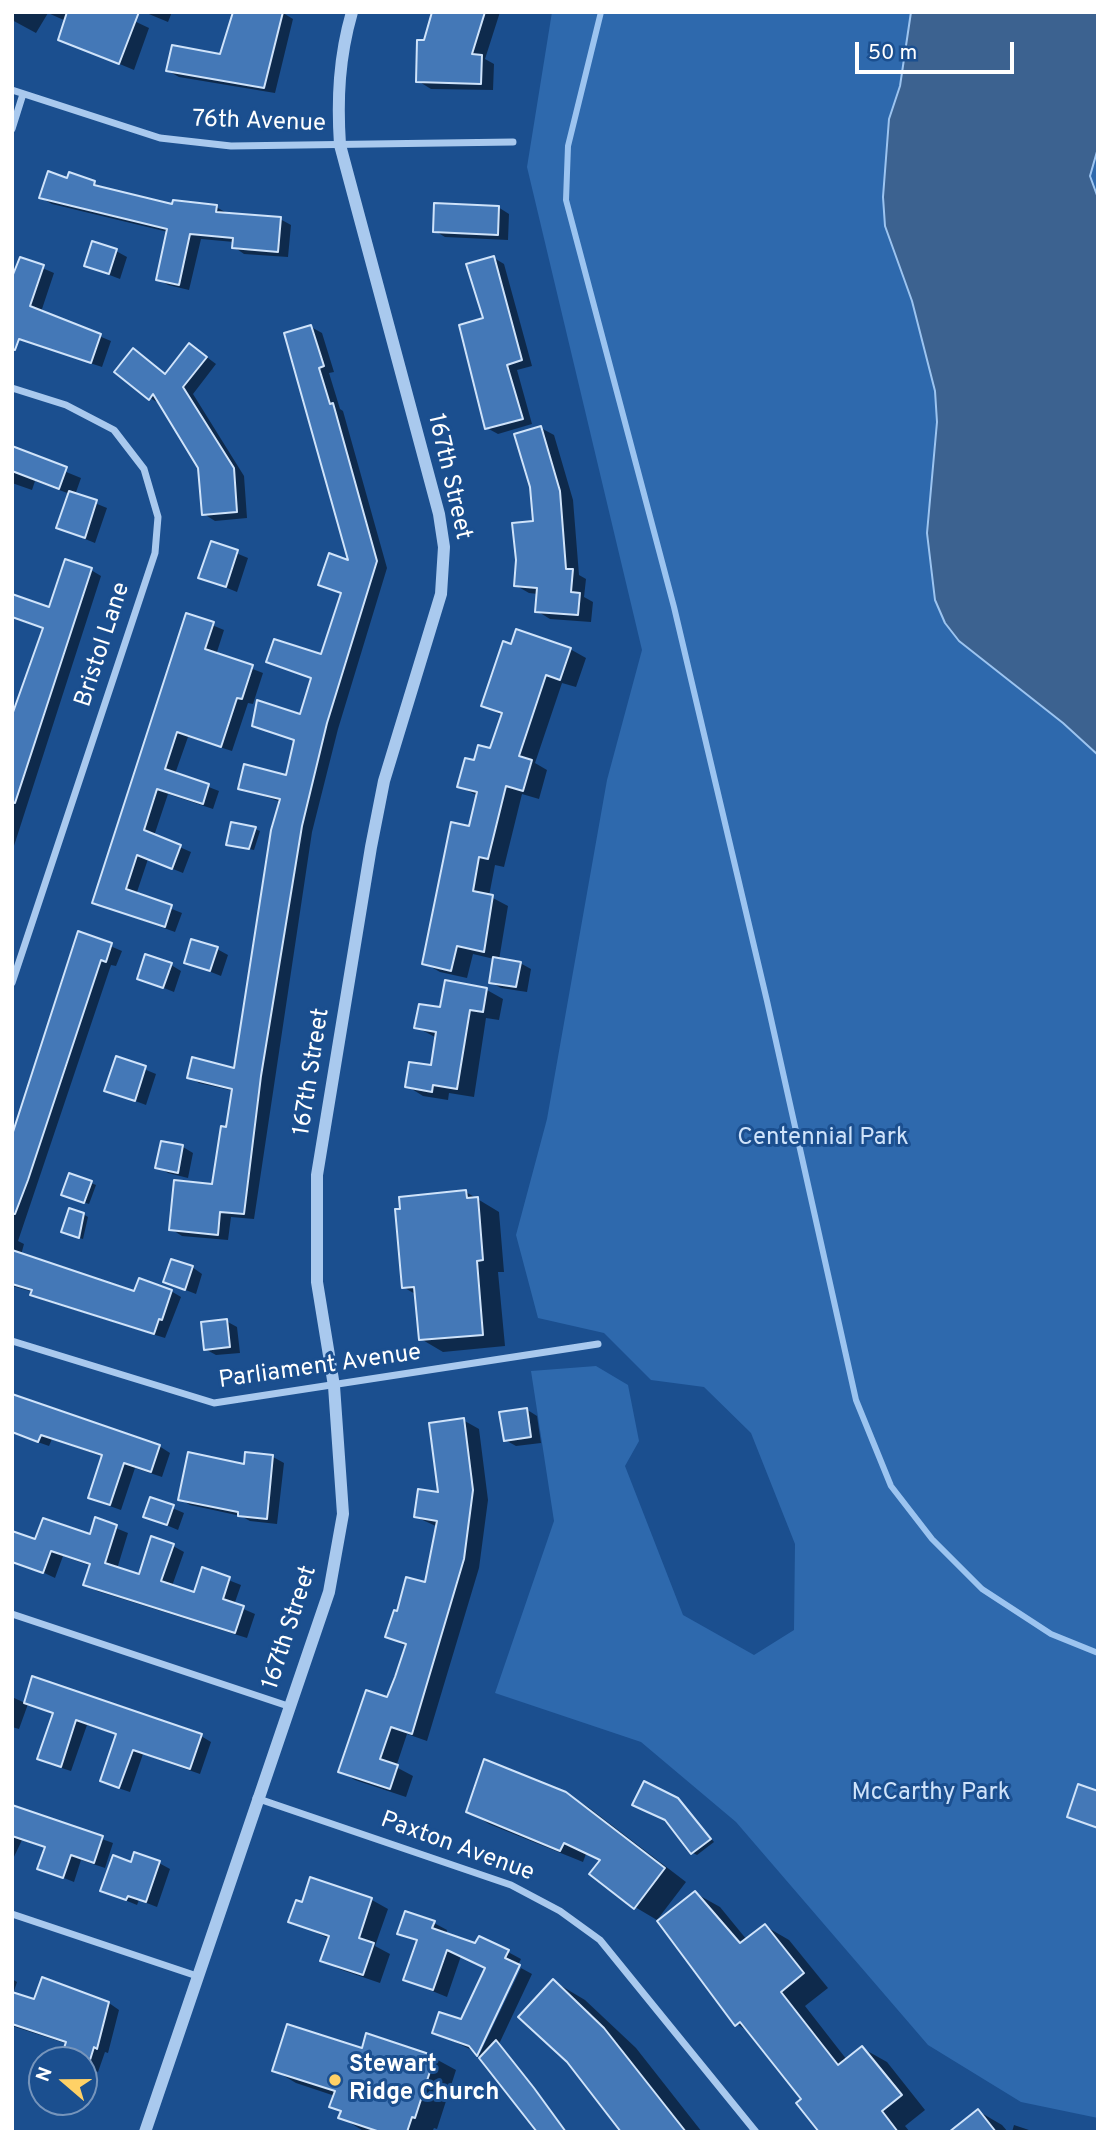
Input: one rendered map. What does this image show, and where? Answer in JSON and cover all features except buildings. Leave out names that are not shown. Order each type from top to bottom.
[{"type":"street","name":"167th Street","points":[[145,2132],[256,1798],[329,1592],[343,1514],[334,1386],[317,1282],[317,1175],[382,794],[400,724],[436,617],[444,575],[439,514],[340,145],[337,98],[340,62],[352,12]]},
{"type":"street","name":"76th Avenue","points":[[12,90],[160,138],[231,146],[513,142]]},
{"type":"street","points":[[12,129],[23,94]]},
{"type":"street","name":"Bristol Lane","points":[[12,388],[66,405],[114,430],[144,469],[158,517],[155,553],[12,983]]},
{"type":"street","name":"Parliament Avenue","points":[[12,1340],[214,1403],[598,1344]]},
{"type":"street","points":[[12,1614],[288,1706]]},
{"type":"street","name":"Paxton Avenue","points":[[256,1798],[512,1885],[560,1911],[600,1940],[756,2132]]},
{"type":"street","points":[[12,1914],[197,1976]]},
{"type":"green space","name":"Centennial Park","points":[[552,12],[1098,12],[1098,2118],[1021,2102],[928,2045],[736,1822],[641,1742],[495,1693],[554,1521],[531,1371],[596,1366],[628,1385],[639,1441],[625,1466],[683,1615],[754,1655],[794,1630],[795,1544],[751,1433],[704,1387],[651,1380],[604,1333],[538,1318],[516,1235],[547,1119],[607,780],[642,650],[527,167]]},
{"type":"shaded area","points":[[911,12],[1098,12],[1098,148],[1090,176],[1098,198],[1098,755],[1063,723],[959,641],[945,623],[935,600],[927,533],[937,422],[935,391],[912,301],[885,226],[883,197],[889,119],[900,86]]},
{"type":"waterway","points":[[601,12],[568,146],[566,200],[674,607],[767,1001],[856,1400],[891,1486],[932,1539],[982,1589],[1051,1634],[1098,1653]]},
{"type":"place","name":"Stewart Ridge Church","points":[[335,2080]]},
{"type":"park label","name":"McCarthy Park","points":[[931,1794]]}]
